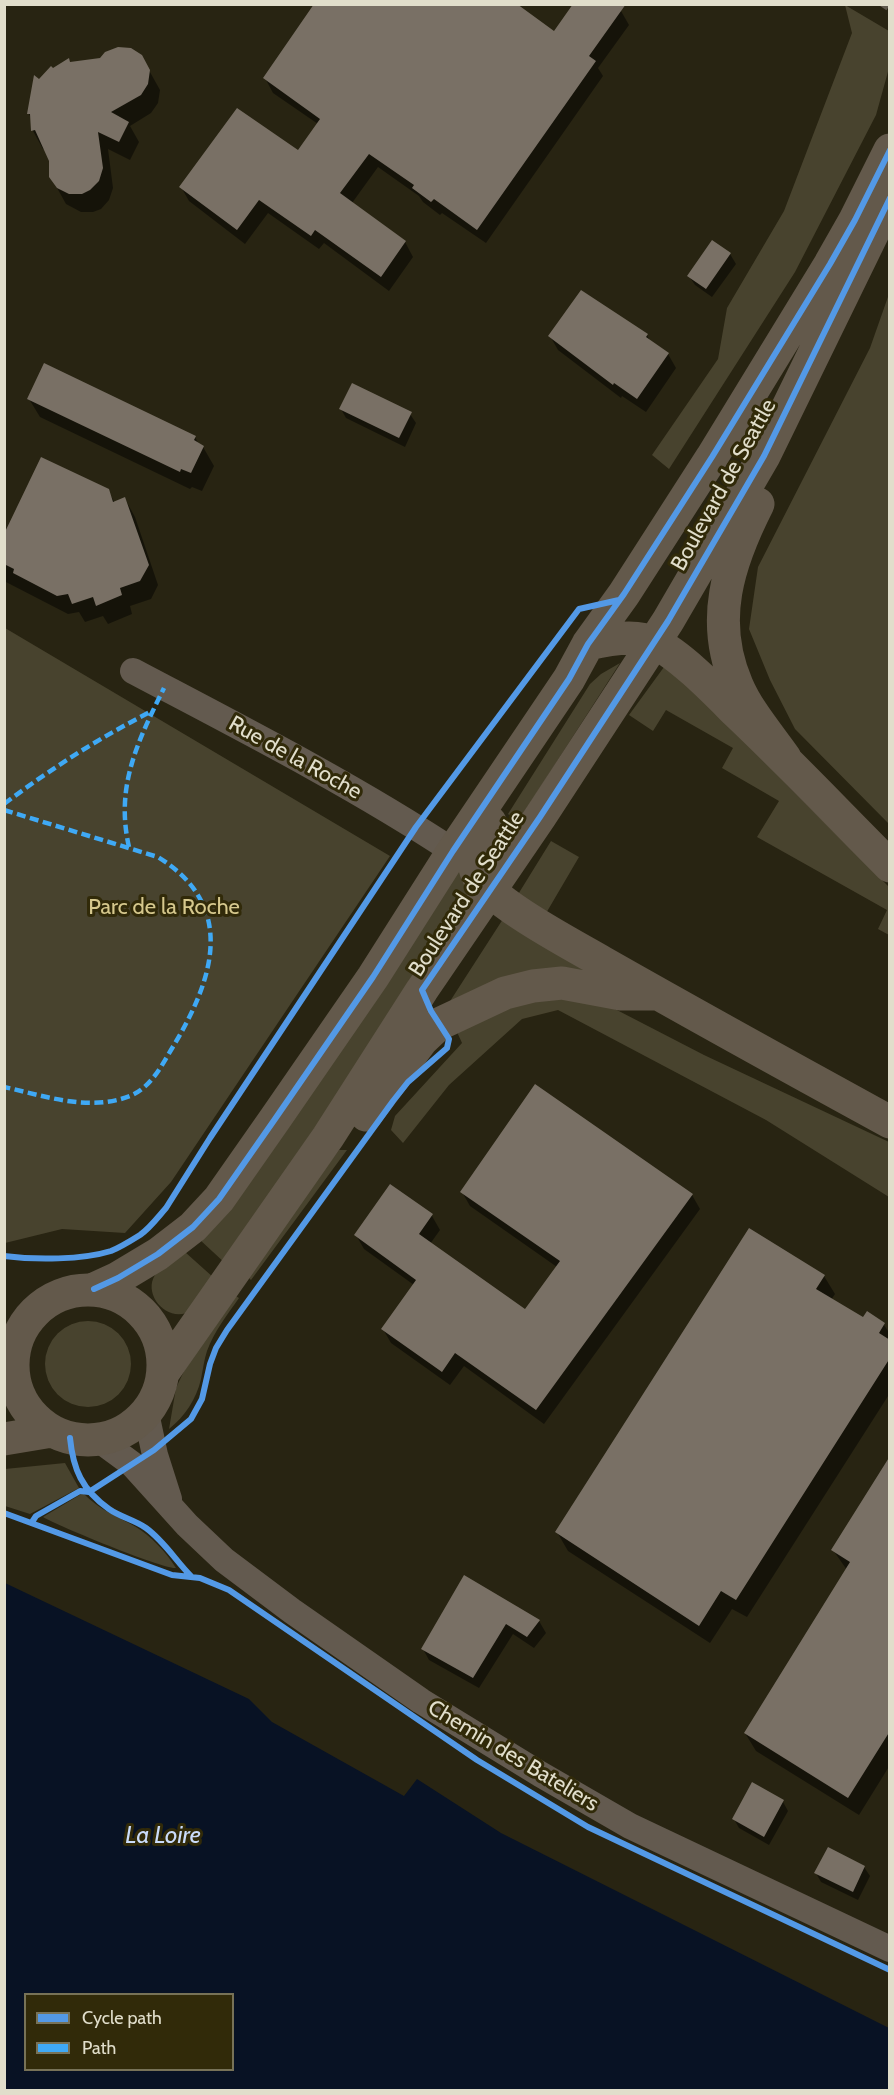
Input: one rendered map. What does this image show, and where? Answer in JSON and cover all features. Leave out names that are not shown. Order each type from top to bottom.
[{"type":"main road","name":"Boulevard de Seattle","points":[[94,1289],[117,1278],[166,1248],[194,1227],[219,1199],[374,977],[453,851],[569,679],[588,644],[624,594],[830,264],[890,150]]},
{"type":"main road","name":"Boulevard de Seattle","points":[[163,1373],[328,1137],[654,643],[764,456],[890,198]]},
{"type":"main road","points":[[785,758],[737,686],[728,660],[722,631],[723,603],[742,535],[839,349],[852,279]]},
{"type":"main road","name":"Boulevard de Seattle","points":[[680,506],[698,532],[703,560]]},
{"type":"main road","points":[[588,644],[607,639],[628,638],[654,643],[668,651],[712,688],[785,758],[890,866]]},
{"type":"main road","name":"Boulevard de Seattle","points":[[490,890],[479,877],[473,860],[480,837],[554,723],[569,679]]},
{"type":"main road","points":[[490,890],[520,913],[554,934],[890,1122]]},
{"type":"main road","points":[[328,1137],[360,1123],[422,1040],[439,1024],[505,993],[533,986],[562,983],[621,994],[658,994]]},
{"type":"main road","points":[[94,1289],[120,1296],[141,1312],[157,1334],[161,1346],[163,1373],[160,1387],[146,1413],[125,1430],[98,1439],[70,1438],[52,1431],[32,1414],[18,1392],[9,1358],[24,1324],[46,1302],[61,1294],[94,1289]]},
{"type":"main road","points":[[4,1439],[52,1431]]},
{"type":"street","name":"Rue de la Roche","points":[[132,672],[281,749],[453,851]]},
{"type":"street","name":"Chemin des Bateliers","points":[[146,1413],[161,1477],[172,1508]]},
{"type":"street","name":"Chemin des Bateliers","points":[[98,1439],[132,1464],[205,1544],[224,1560],[430,1707],[630,1826],[890,1949]]},
{"type":"green space","points":[[845,5],[889,31],[889,68],[876,115],[795,272],[669,469],[652,455],[718,359],[727,308],[784,211],[852,33]]},
{"type":"green space","points":[[889,294],[889,824],[795,729],[770,680],[749,629],[758,567],[870,348]]},
{"type":"green space","name":"Parc de la Roche","points":[[5,628],[390,856],[171,1182],[125,1233],[62,1229],[5,1243]]},
{"type":"green space","points":[[620,663],[518,822],[508,814],[590,684],[601,674]]},
{"type":"green space","points":[[664,667],[699,692],[788,786],[889,887],[889,935],[878,929],[887,910],[757,837],[779,801],[722,768],[733,748],[666,710],[653,731],[629,715]]},
{"type":"green space","points":[[551,841],[579,857],[545,915],[517,896]]},
{"type":"green space","points":[[460,858],[473,891],[226,1264],[199,1239]]},
{"type":"green space","points":[[503,919],[592,974],[445,1009]]},
{"type":"green space","points":[[564,997],[613,1008],[704,1055],[889,1142],[889,1197],[766,1120],[558,1010],[522,1019],[449,1085],[403,1143],[391,1130],[395,1116],[462,1043],[457,1032],[526,1000]]},
{"type":"green space","points":[[339,1150],[347,1150],[251,1280],[245,1274]]},
{"type":"green space","points":[[185,1252],[214,1278],[186,1313],[171,1313],[158,1304],[152,1290],[152,1282],[161,1269]]},
{"type":"green space","points":[[234,1295],[239,1298],[210,1344],[193,1401],[180,1419],[169,1429],[176,1388],[184,1371]]},
{"type":"green space","points":[[88,1321],[112,1328],[124,1340],[131,1364],[124,1388],[112,1400],[88,1407],[64,1400],[52,1388],[45,1364],[52,1340],[64,1328]]},
{"type":"green space","points":[[65,1463],[79,1488],[30,1514],[5,1506],[5,1469]]},
{"type":"green space","points":[[83,1493],[102,1509],[147,1535],[163,1550],[176,1568],[133,1555],[43,1517]]},
{"type":"water","name":"La Loire","points":[[5,1583],[249,1699],[272,1722],[404,1796],[417,1779],[501,1833],[889,2028],[889,2090],[5,2090]]},
{"type":"building","points":[[314,4],[517,4],[554,31],[573,4],[626,4],[589,56],[596,61],[477,230],[434,199],[431,202],[412,188],[414,185],[369,154],[340,193],[406,241],[381,277],[315,230],[311,236],[259,200],[237,230],[179,187],[237,108],[298,150],[320,119],[263,78]]},
{"type":"building","points":[[118,47],[131,48],[142,55],[150,70],[148,84],[141,95],[111,112],[129,122],[119,142],[98,132],[103,168],[99,181],[82,194],[69,194],[57,188],[49,177],[49,161],[35,130],[31,131],[30,114],[27,114],[34,75],[39,79],[51,66],[53,68],[69,58],[70,62],[100,58],[105,52]]},
{"type":"building","points":[[712,240],[731,253],[706,289],[687,276]]},
{"type":"building","points":[[581,290],[648,334],[646,337],[669,353],[637,399],[614,383],[613,385],[548,336]]},
{"type":"building","points":[[44,363],[196,436],[194,440],[204,446],[191,473],[181,469],[180,472],[27,399]]},
{"type":"building","points":[[352,383],[412,412],[399,438],[339,409]]},
{"type":"building","points":[[41,457],[109,489],[113,502],[125,497],[149,565],[140,581],[120,588],[122,595],[96,606],[93,597],[72,604],[68,594],[57,596],[13,573],[14,569],[4,564],[4,534]]},
{"type":"building","points":[[535,1084],[693,1194],[536,1410],[455,1353],[442,1372],[381,1329],[416,1280],[354,1235],[390,1184],[433,1214],[419,1234],[525,1309],[560,1261],[460,1192]]},
{"type":"building","points":[[749,1228],[825,1275],[816,1289],[863,1317],[867,1311],[885,1323],[879,1333],[890,1340],[890,1358],[736,1600],[721,1591],[699,1626],[555,1532]]},
{"type":"building","points":[[890,1456],[890,1731],[848,1798],[744,1733],[850,1562],[831,1550]]},
{"type":"building","points":[[464,1575],[540,1620],[527,1637],[506,1624],[473,1678],[421,1649]]},
{"type":"building","points":[[752,1782],[784,1800],[764,1837],[732,1819]]},
{"type":"building","points":[[828,1847],[865,1866],[853,1892],[814,1873]]},
{"type":"railway","points":[[881,4],[890,10]]},
{"type":"marked path","points":[[129,847],[125,825],[127,784],[138,746],[164,688]]},
{"type":"marked path","points":[[4,804],[76,754],[152,711]]},
{"type":"marked path","points":[[4,810],[158,857],[183,876],[199,898],[208,920],[211,944],[207,969],[188,1020],[156,1074],[138,1092],[114,1101],[83,1103],[4,1087]]},
{"type":"cycle path","points":[[94,1289],[118,1278],[158,1254],[193,1227],[219,1199],[275,1119],[373,977],[712,457],[830,264],[890,150]]},
{"type":"cycle path","points":[[32,1522],[36,1516],[80,1491],[89,1492],[154,1450],[191,1419],[202,1399],[216,1348],[227,1330],[393,1101],[408,1082],[447,1048],[449,1039],[431,1011],[422,990],[540,817],[668,621],[764,456],[890,198]]},
{"type":"cycle path","points":[[4,1256],[58,1258],[99,1254],[111,1251],[140,1235],[151,1226],[166,1208],[416,827],[579,609],[619,600]]},
{"type":"cycle path","points":[[70,1438],[80,1478],[92,1494],[113,1512],[142,1525],[152,1533],[191,1576]]},
{"type":"cycle path","points":[[4,1513],[172,1575],[200,1578],[229,1590],[477,1760],[588,1827],[890,1970]]}]
